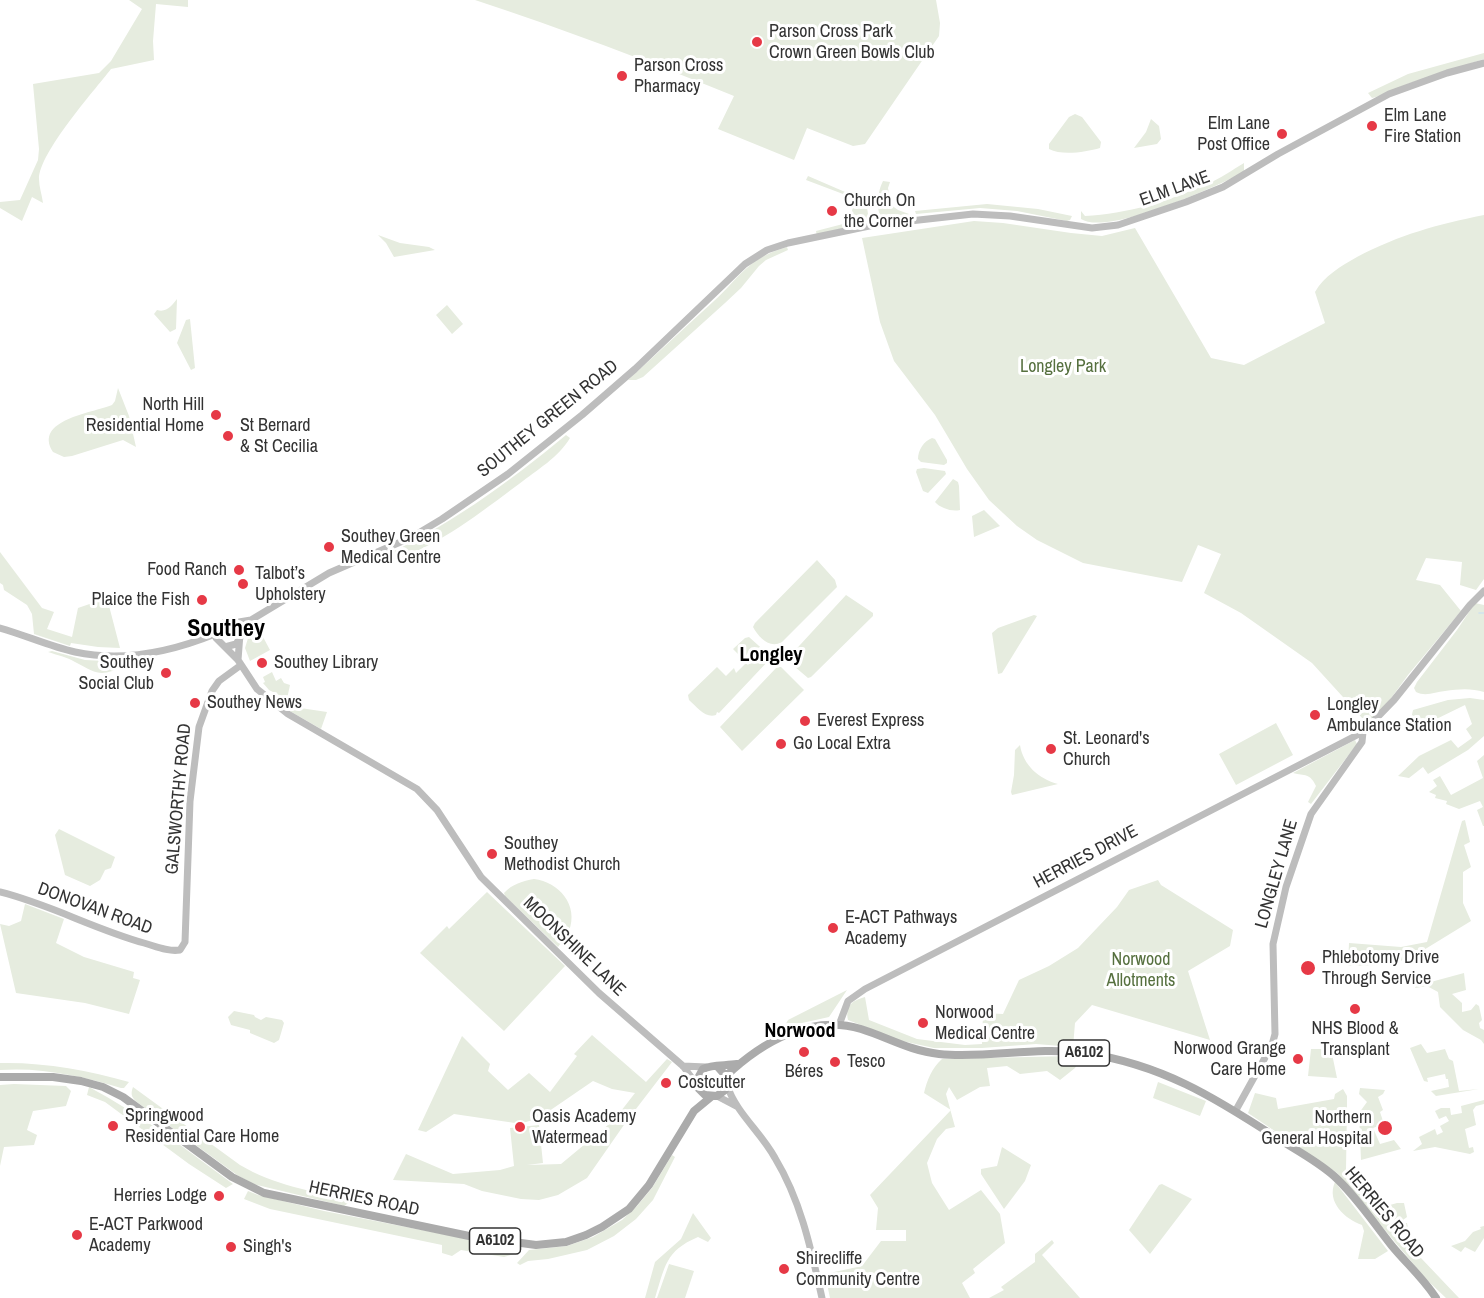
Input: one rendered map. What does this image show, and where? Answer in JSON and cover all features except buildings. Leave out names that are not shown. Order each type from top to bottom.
[{"type":"main road","name":"HERRIES ROAD","points":[[739,1064],[770,1043],[794,1032],[815,1025],[839,1025],[862,1030],[908,1048],[936,1054],[1052,1050],[1103,1057],[1162,1073],[1203,1091],[1236,1110],[1333,1175],[1435,1296]]},
{"type":"main road","name":"A6102","points":[[694,1111],[698,1076],[706,1067],[739,1064]]},
{"type":"main road","name":"A6102","points":[[726,1076],[739,1064]]},
{"type":"main road","points":[[718,1067],[726,1076],[727,1085]]},
{"type":"main road","name":"HERRIES ROAD","points":[[0,1077],[53,1077],[103,1087],[123,1097],[232,1177],[264,1193],[469,1236],[530,1245],[566,1242],[586,1235],[616,1219],[629,1209],[649,1185],[694,1111]]},
{"type":"main road","name":"A6102","points":[[694,1111],[725,1090],[727,1085]]},
{"type":"main road","points":[[698,1087],[705,1095],[714,1096]]},
{"type":"street","name":"ELM LANE","points":[[850,230],[902,221],[974,214],[1010,216],[1092,228],[1118,225],[1222,187],[1389,94],[1447,73],[1484,63]]},
{"type":"street","name":"SOUTHEY GREEN ROAD","points":[[233,624],[250,620],[329,573],[412,537],[508,474],[635,369],[756,256],[785,243],[850,230]]},
{"type":"street","name":"LONGLEY LANE","points":[[1236,1110],[1267,1054],[1275,1034],[1273,944],[1286,887],[1306,824],[1318,801],[1364,739],[1363,732],[1394,700],[1470,605],[1484,591]]},
{"type":"street","name":"SOUTHEY GREEN ROAD","points":[[240,636],[250,620]]},
{"type":"street","points":[[0,628],[61,648],[93,655],[148,654],[197,642],[215,634],[220,624],[227,622],[238,627],[239,663]]},
{"type":"street","points":[[215,634],[223,646]]},
{"type":"street","points":[[197,642],[223,646],[236,645],[240,636]]},
{"type":"street","name":"MOONSHINE LANE","points":[[223,646],[263,694],[288,714],[417,789],[437,810],[476,872],[491,888],[603,997],[683,1066],[698,1087]]},
{"type":"street","name":"GALSWORTHY ROAD","points":[[180,950],[185,942],[190,801],[199,727],[212,691],[219,681],[239,663]]},
{"type":"street","name":"HERRIES DRIVE","points":[[839,1025],[848,1001],[865,989],[1363,732]]},
{"type":"street","name":"DONOVAN ROAD","points":[[0,892],[137,941],[169,950],[180,950]]},
{"type":"street","points":[[683,1066],[706,1067]]},
{"type":"street","points":[[727,1085],[736,1106],[766,1143],[792,1190],[807,1234],[822,1298]]},
{"type":"street","points":[[714,1096],[736,1106]]},
{"type":"green space","points":[[129,0],[188,0],[188,7],[156,4],[154,60],[111,69],[69,122],[48,154],[41,168],[39,179],[43,203],[32,197],[22,221],[0,208],[0,202],[20,200],[38,160],[33,84],[99,73],[111,61],[142,9]]},
{"type":"green space","points":[[475,0],[936,0],[940,23],[939,36],[865,144],[853,146],[807,128],[794,160],[718,129],[734,96],[670,70]]},
{"type":"green space","points":[[1484,53],[1484,59],[1410,83],[1376,97],[1372,98],[1368,93],[1408,74]]},
{"type":"green space","points":[[1075,114],[1082,117],[1101,142],[1100,148],[1067,153],[1049,149],[1049,144],[1069,117]]},
{"type":"green space","points":[[1151,119],[1159,126],[1161,139],[1157,144],[1134,148],[1146,132]]},
{"type":"green space","points":[[1244,163],[1244,171],[1240,174],[1160,208],[1113,221],[1094,223],[1081,219],[1081,211],[1085,216],[1101,215],[1163,201],[1212,182]]},
{"type":"green space","points":[[808,176],[866,201],[868,214],[864,227],[817,236],[816,231],[843,224],[851,216],[853,206],[851,197],[806,180]]},
{"type":"green space","points":[[883,181],[890,182],[888,188],[891,205],[910,216],[882,219],[878,210],[878,200]]},
{"type":"green space","points":[[987,204],[1038,209],[1072,216],[1067,221],[1017,211],[980,208],[916,214],[915,211]]},
{"type":"green space","name":"Longley Park","points":[[1484,215],[1484,579],[1476,590],[1460,585],[1462,562],[1426,558],[1416,580],[1440,585],[1461,611],[1408,675],[1375,720],[1363,719],[1312,663],[1241,613],[1204,593],[1221,554],[1198,545],[1182,582],[1083,563],[1037,540],[1017,526],[989,500],[967,469],[935,415],[894,361],[880,322],[862,238],[974,221],[1102,236],[1135,228],[1211,358],[1244,365],[1325,323],[1315,292],[1328,276],[1345,264],[1404,236]]},
{"type":"green space","points":[[378,235],[400,243],[435,250],[394,257]]},
{"type":"green space","points":[[787,247],[788,250],[766,260],[759,266],[741,288],[643,377],[628,380],[754,262]]},
{"type":"green space","points":[[177,299],[176,329],[170,332],[154,314],[157,310],[169,308]]},
{"type":"green space","points":[[447,305],[463,324],[452,334],[436,315]]},
{"type":"green space","points":[[190,319],[195,368],[191,370],[177,343],[186,320]]},
{"type":"green space","points":[[118,388],[129,416],[136,447],[123,440],[72,456],[64,457],[53,452],[49,441],[51,432],[58,425],[68,419],[112,405]]},
{"type":"green space","points":[[566,435],[570,438],[554,457],[460,527],[411,554],[392,561],[375,562],[475,504]]},
{"type":"green space","points":[[932,438],[935,439],[947,460],[944,465],[921,462],[918,459],[922,446]]},
{"type":"green space","points":[[917,469],[945,471],[946,474],[928,493],[923,491],[916,472]]},
{"type":"green space","points":[[953,479],[958,482],[959,486],[960,510],[946,509],[935,502]]},
{"type":"green space","points":[[984,510],[1000,526],[974,537],[972,516]]},
{"type":"green space","points":[[0,552],[42,608],[54,612],[47,629],[72,637],[78,608],[107,598],[120,648],[71,643],[70,646],[34,634],[32,614],[27,605],[4,590],[0,583]]},
{"type":"green space","points":[[817,560],[835,580],[837,587],[782,642],[773,644],[765,641],[753,627],[755,623]]},
{"type":"green space","points":[[846,595],[873,613],[873,616],[808,678],[788,661],[788,658]]},
{"type":"green space","points":[[1475,603],[1484,605],[1484,692],[1465,689],[1427,694],[1416,692],[1414,688],[1417,682]]},
{"type":"green space","points":[[1034,615],[1037,616],[1002,673],[998,674],[992,633],[998,628]]},
{"type":"green space","points":[[249,635],[253,642],[263,637],[270,650],[250,661],[245,648]]},
{"type":"green space","points":[[749,637],[768,654],[769,660],[719,713],[712,716],[705,714],[689,700],[688,695],[717,667],[726,676],[734,668],[736,673],[746,663],[748,665],[753,658],[748,653],[743,659],[733,649]]},
{"type":"green space","points":[[52,651],[85,660],[126,662],[128,665],[101,673],[48,652]]},
{"type":"green space","points":[[777,667],[781,667],[804,690],[742,751],[720,727]]},
{"type":"green space","points":[[272,672],[276,681],[281,678],[284,683],[290,685],[287,699],[269,690],[263,683],[265,682],[263,677]]},
{"type":"green space","points":[[1470,698],[1484,700],[1484,736],[1468,750],[1428,774],[1423,767],[1409,778],[1398,776],[1419,756],[1451,740],[1458,748],[1472,738],[1466,729],[1472,724],[1465,705],[1424,725],[1419,715],[1411,719],[1413,710],[1448,700]]},
{"type":"green space","points":[[287,706],[327,712],[321,729],[288,710]]},
{"type":"green space","points":[[1276,723],[1293,755],[1236,785],[1219,754]]},
{"type":"green space","points":[[1355,740],[1357,744],[1311,804],[1308,802],[1316,786],[1314,782],[1309,777],[1293,773]]},
{"type":"green space","points":[[1020,745],[1028,765],[1044,779],[1058,784],[1012,795],[1015,750]]},
{"type":"green space","points":[[1484,755],[1483,826],[1477,810],[1483,807],[1480,801],[1459,809],[1446,804],[1447,801],[1435,798],[1436,795],[1429,792],[1437,786],[1433,780],[1440,776],[1451,795],[1483,778],[1477,761]]},
{"type":"green space","points":[[1465,820],[1470,842],[1464,845],[1471,867],[1463,872],[1463,903],[1471,921],[1409,959],[1379,965],[1348,966],[1349,943],[1401,947],[1427,942],[1462,821]]},
{"type":"green space","points":[[59,829],[115,857],[111,868],[105,870],[100,880],[90,886],[65,875],[55,835]]},
{"type":"green space","points":[[534,879],[559,890],[569,904],[571,921],[569,931],[558,947],[505,896],[504,893],[514,885]]},
{"type":"green space","name":"Norwood Allotments","points":[[1158,880],[1161,885],[1233,930],[1230,946],[1188,971],[1210,1040],[1092,1005],[1075,1023],[1073,1047],[1036,1044],[982,1048],[934,1048],[902,1041],[848,1020],[850,1004],[865,997],[869,1020],[917,1039],[965,1045],[982,1044],[983,1013],[1003,1014],[1019,980],[1049,966],[1078,948],[1117,907],[1129,890]]},
{"type":"green space","points":[[487,892],[565,966],[504,1031],[420,953]]},
{"type":"green space","points":[[25,904],[64,919],[56,943],[84,957],[134,972],[133,978],[140,980],[129,1014],[85,1003],[16,993],[0,924],[9,926],[21,921]]},
{"type":"green space","points":[[1464,973],[1466,990],[1452,994],[1462,1003],[1462,1012],[1471,1010],[1476,1004],[1479,1006],[1482,1020],[1479,1023],[1480,1028],[1484,1030],[1484,1044],[1463,1030],[1440,1007],[1438,992],[1427,986],[1415,988]]},
{"type":"green space","points":[[847,990],[829,1017],[784,1027],[788,1020]]},
{"type":"green space","points":[[234,1011],[254,1015],[261,1020],[266,1017],[282,1020],[284,1023],[279,1040],[274,1043],[250,1033],[250,1030],[231,1025],[228,1017]]},
{"type":"green space","points":[[592,1035],[646,1082],[667,1059],[672,1062],[587,1178],[558,1195],[539,1200],[521,1199],[482,1191],[464,1184],[393,1180],[406,1154],[453,1174],[500,1170],[514,1166],[510,1128],[539,1125],[543,1163],[527,1165],[561,1164],[614,1120],[635,1093],[612,1089],[593,1081],[539,1118],[526,1122],[515,1123],[454,1114],[426,1132],[418,1130],[462,1036],[490,1064],[488,1071],[508,1090],[529,1073],[550,1092],[577,1056],[574,1054]]},
{"type":"green space","points":[[1421,1044],[1427,1053],[1445,1049],[1449,1059],[1453,1061],[1459,1091],[1479,1089],[1436,1096],[1431,1091],[1449,1087],[1448,1079],[1445,1074],[1427,1078],[1428,1082],[1424,1081],[1410,1048]]},
{"type":"green space","points":[[1311,1049],[1331,1049],[1337,1078],[1308,1076]]},
{"type":"green space","points":[[1071,1056],[1079,1061],[1075,1068],[1060,1080],[1047,1071],[1020,1074],[1007,1066],[987,1068],[990,1086],[980,1087],[957,1100],[949,1087],[946,1094],[950,1110],[924,1093],[930,1074],[942,1059]]},
{"type":"green space","points":[[0,1063],[65,1068],[129,1082],[121,1088],[61,1073],[0,1070]]},
{"type":"green space","points":[[1158,1082],[1206,1101],[1200,1116],[1153,1098]]},
{"type":"green space","points":[[0,1085],[66,1086],[71,1091],[66,1106],[33,1111],[27,1130],[37,1135],[34,1145],[4,1147],[0,1166]]},
{"type":"green space","points":[[89,1087],[145,1120],[233,1184],[226,1188],[189,1164],[105,1102],[87,1095]]},
{"type":"green space","points":[[133,1087],[240,1165],[253,1172],[293,1187],[350,1200],[344,1206],[253,1184],[237,1175],[134,1100]]},
{"type":"green space","points":[[1360,1088],[1385,1090],[1378,1097],[1383,1110],[1380,1112],[1384,1124],[1373,1128],[1380,1144],[1394,1140],[1401,1149],[1361,1160],[1359,1113],[1367,1102],[1359,1094]]},
{"type":"green space","points":[[1343,1089],[1347,1096],[1346,1170],[1402,1238],[1459,1298],[1446,1298],[1426,1279],[1337,1173],[1248,1113],[1255,1093],[1276,1098],[1278,1109],[1334,1099],[1335,1094]]},
{"type":"green space","points":[[1484,1100],[1484,1104],[1476,1106],[1473,1110],[1476,1125],[1465,1129],[1469,1148],[1473,1147],[1474,1152],[1470,1154],[1435,1147],[1413,1151],[1422,1144],[1419,1137],[1435,1129],[1437,1135],[1443,1132],[1440,1126],[1449,1121],[1446,1116],[1439,1119],[1435,1111],[1450,1108],[1451,1115],[1462,1113],[1461,1106]]},
{"type":"green space","points":[[951,1111],[955,1127],[946,1129],[937,1139],[927,1163],[932,1183],[949,1210],[981,1190],[1000,1214],[1005,1243],[973,1269],[975,1273],[962,1283],[970,1298],[830,1298],[825,1274],[862,1266],[881,1241],[906,1241],[906,1230],[876,1230],[878,1208],[870,1195]]},
{"type":"green space","points":[[1002,1147],[1031,1165],[1025,1181],[1004,1209],[981,1174],[981,1169],[997,1166]]},
{"type":"green space","points":[[672,1155],[675,1157],[653,1200],[636,1219],[614,1236],[587,1250],[528,1261],[520,1265],[517,1263],[529,1250],[567,1246],[593,1237],[622,1220],[652,1188]]},
{"type":"green space","points":[[1335,1182],[1388,1251],[1375,1259],[1358,1259],[1364,1231],[1362,1225],[1349,1219],[1335,1203],[1333,1189]]},
{"type":"green space","points":[[1162,1184],[1192,1199],[1150,1254],[1129,1230],[1159,1185]]},
{"type":"green space","points":[[248,1191],[324,1211],[509,1247],[514,1254],[504,1257],[461,1250],[452,1256],[442,1253],[442,1245],[270,1209],[244,1199]]},
{"type":"green space","points":[[1404,1203],[1407,1217],[1403,1220],[1407,1223],[1410,1237],[1402,1231],[1391,1214],[1383,1207]]},
{"type":"green space","points":[[693,1213],[711,1238],[708,1242],[698,1237],[679,1248],[668,1261],[655,1298],[645,1298],[655,1262],[681,1239]]},
{"type":"green space","points":[[1484,1226],[1484,1238],[1475,1252],[1465,1247],[1461,1252],[1451,1246],[1465,1241],[1473,1232]]},
{"type":"green space","points":[[1052,1240],[1054,1243],[1042,1255],[1080,1298],[989,1298],[1004,1290],[1001,1287],[1035,1262],[1035,1254]]},
{"type":"green space","points":[[669,1264],[694,1271],[685,1298],[657,1298]]},
{"type":"waterway","points":[[1479,613],[1484,613]]},
{"type":"place","name":"Parson Cross Park Crown Green Bowls Club","points":[[757,42]]},
{"type":"place","name":"Parson Cross Pharmacy","points":[[622,76]]},
{"type":"place","name":"Elm Lane Fire Station","points":[[1372,126]]},
{"type":"place","name":"Elm Lane Post Office","points":[[1282,134]]},
{"type":"place","name":"Church On the Corner","points":[[832,211]]},
{"type":"place","name":"North Hill Residential Home","points":[[216,415]]},
{"type":"place","name":"St Bernard & St Cecilia","points":[[228,436]]},
{"type":"place","name":"Southey Green Medical Centre","points":[[329,547]]},
{"type":"place","name":"Food Ranch","points":[[239,570]]},
{"type":"place","name":"Talbot’s Upholstery","points":[[243,584]]},
{"type":"place","name":"Plaice the Fish","points":[[202,600]]},
{"type":"place","name":"Southey Library","points":[[262,663]]},
{"type":"place","name":"Southey Social Club","points":[[166,673]]},
{"type":"place","name":"Southey News","points":[[195,703]]},
{"type":"place","name":"Longley Ambulance Station","points":[[1315,715]]},
{"type":"place","name":"Everest Express","points":[[805,721]]},
{"type":"place","name":"Go Local Extra","points":[[781,744]]},
{"type":"place","name":"St. Leonard's Church","points":[[1051,749]]},
{"type":"place","name":"Southey Methodist Church","points":[[492,854]]},
{"type":"place","name":"E-ACT Pathways Academy","points":[[833,928]]},
{"type":"place","name":"Phlebotomy Drive Through Service","points":[[1308,968]]},
{"type":"place","name":"NHS Blood & Transplant","points":[[1355,1009]]},
{"type":"place","name":"Norwood Medical Centre","points":[[923,1023]]},
{"type":"place","name":"Béres","points":[[804,1052]]},
{"type":"place","name":"Norwood Grange Care Home","points":[[1298,1059]]},
{"type":"place","name":"Tesco","points":[[835,1062]]},
{"type":"place","name":"Costcutter","points":[[666,1083]]},
{"type":"place","name":"Springwood Residential Care Home","points":[[113,1126]]},
{"type":"place","name":"Oasis Academy Watermead","points":[[520,1127]]},
{"type":"place","name":"Northern General Hospital","points":[[1385,1128]]},
{"type":"place","name":"Herries Lodge","points":[[219,1196]]},
{"type":"place","name":"E-ACT Parkwood Academy","points":[[77,1235]]},
{"type":"place","name":"Singh's","points":[[231,1247]]},
{"type":"place","name":"Shirecliffe Community Centre","points":[[784,1269]]},
{"type":"district","name":"Southey","points":[[226,630]]},
{"type":"district","name":"Longley","points":[[771,656]]},
{"type":"district","name":"Norwood","points":[[800,1032]]}]
